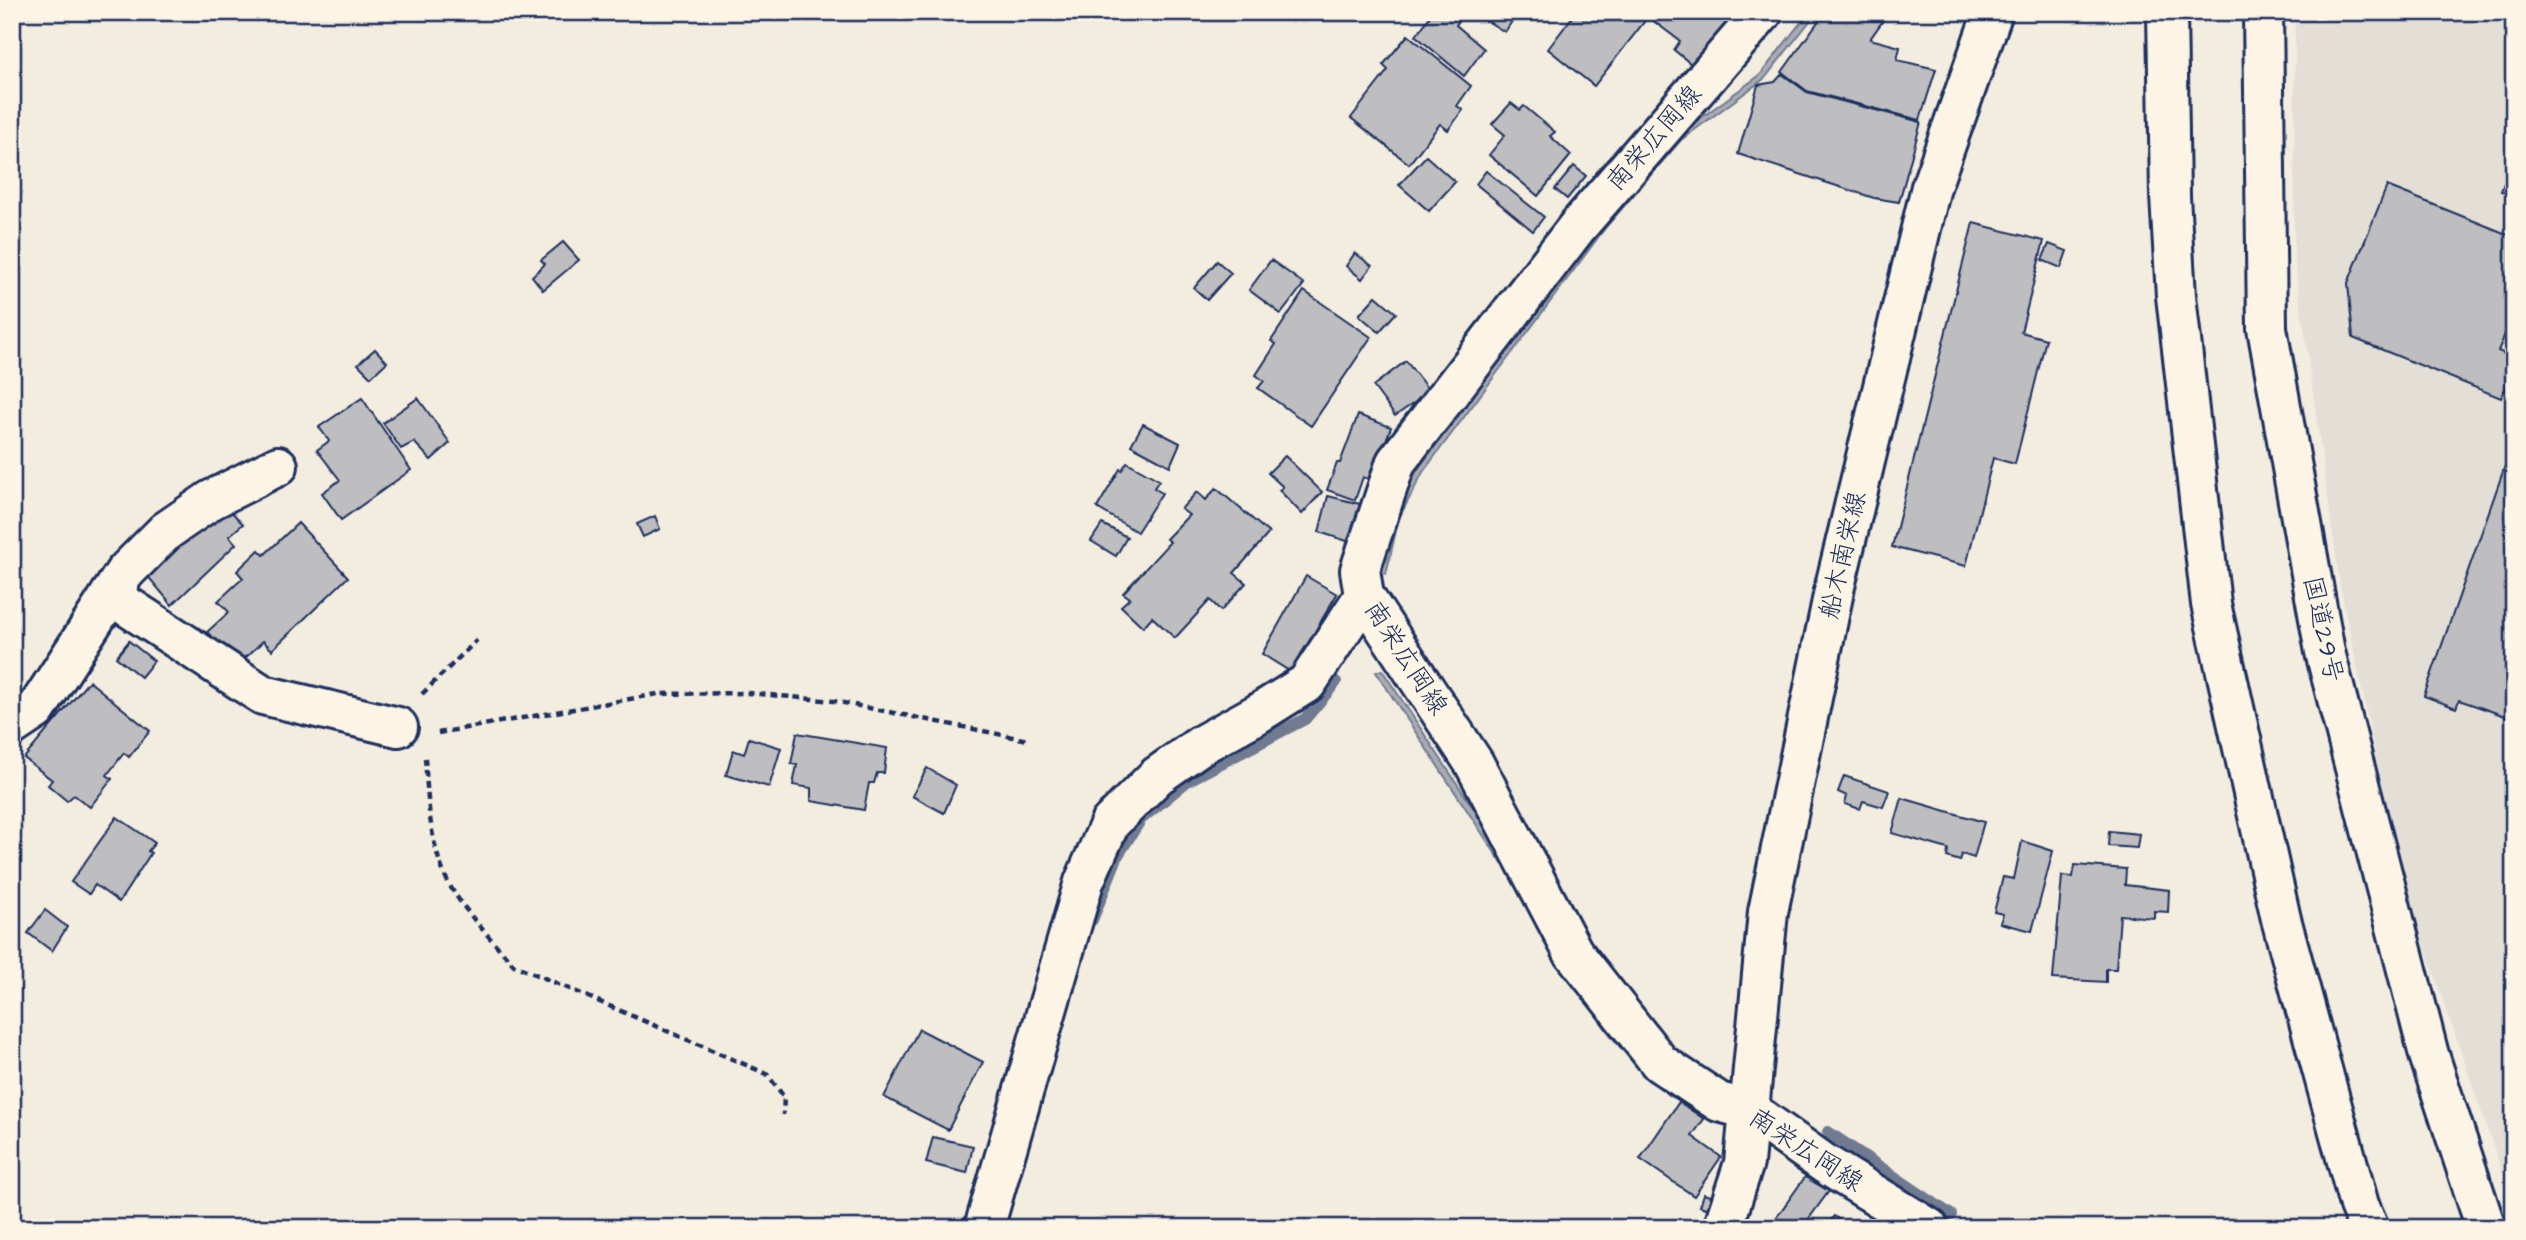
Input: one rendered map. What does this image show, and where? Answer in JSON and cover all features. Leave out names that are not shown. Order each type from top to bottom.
[{"type":"main road","name":"南栄広岡線","points":[[1763,12],[1578,226],[1396,461],[1360,570],[1364,596],[1474,763],[1573,952],[1660,1063],[1719,1102],[1749,1110],[1825,1164],[1930,1228]]},
{"type":"main road","name":"船木南栄線","points":[[1723,1228],[1744,1163],[1768,912],[1835,586],[1931,187],[1993,12]]},
{"type":"main road","points":[[2167,12],[2170,196],[2176,296],[2211,604],[2281,919],[2359,1205],[2369,1228]]},
{"type":"main road","name":"国道29号","points":[[2263,12],[2267,328],[2325,652],[2429,1055],[2486,1228]]},
{"type":"main road","points":[[12,726],[36,710],[125,572],[166,531],[211,500],[278,466]]},
{"type":"main road","points":[[110,595],[264,695],[410,731]]},
{"type":"main road","points":[[984,1228],[1084,882],[1110,823],[1157,776],[1201,745],[1307,683],[1364,596]]},
{"type":"path","points":[[477,640],[425,690],[410,731],[432,835],[447,881],[484,932],[514,965],[654,1023],[767,1074],[784,1097],[783,1115]]},
{"type":"path","points":[[410,731],[658,694],[748,693],[834,701],[1028,740]]},
{"type":"shaded area","points":[[1809,12],[1817,12],[1765,78],[1681,140],[1606,227],[1423,472],[1399,518],[1386,574],[1380,572],[1393,516],[1418,469],[1599,225],[1680,133],[1760,75]]},
{"type":"shaded area","points":[[2295,12],[2514,12],[2514,1207],[2401,877],[2340,585],[2294,258]]},
{"type":"shaded area","points":[[1382,670],[1499,847],[1675,1091],[1672,1097],[1628,1057],[1601,1022],[1572,970],[1376,672]]},
{"type":"building","points":[[1433,12],[1451,12],[1460,19],[1456,25],[1484,49],[1464,76],[1416,36]]},
{"type":"building","points":[[1493,12],[1518,12],[1505,32],[1487,21]]},
{"type":"building","points":[[1576,12],[1679,12],[1684,15],[1686,12],[1741,12],[1696,68],[1674,50],[1680,41],[1648,17],[1594,86],[1548,49]]},
{"type":"building","points":[[1825,12],[1889,12],[1870,39],[1900,47],[1897,60],[1936,69],[1920,120],[1807,91],[1782,72]]},
{"type":"building","points":[[1408,35],[1471,86],[1457,106],[1463,110],[1448,130],[1440,124],[1409,164],[1351,118],[1388,70],[1383,65]]},
{"type":"building","points":[[1782,74],[1807,92],[1921,122],[1899,202],[1874,198],[1738,154],[1758,85],[1775,82]]},
{"type":"building","points":[[1511,103],[1520,110],[1524,106],[1555,132],[1550,136],[1571,155],[1538,196],[1489,155],[1505,135],[1492,124]]},
{"type":"building","points":[[1426,156],[1455,182],[1429,211],[1399,185]]},
{"type":"building","points":[[2514,157],[2514,196],[2501,191]]},
{"type":"building","points":[[1574,166],[1586,176],[1567,199],[1555,189]]},
{"type":"building","points":[[1486,171],[1544,217],[1533,231],[1476,184]]},
{"type":"building","points":[[2387,186],[2514,237],[2514,312],[2498,351],[2514,358],[2514,368],[2501,398],[2353,338],[2348,283]]},
{"type":"building","points":[[1973,223],[2044,241],[2021,332],[2046,339],[2015,464],[1993,458],[1966,566],[1892,547]]},
{"type":"building","points":[[563,242],[579,260],[543,290],[532,276],[545,264],[541,260]]},
{"type":"building","points":[[2049,244],[2067,251],[2061,268],[2042,260]]},
{"type":"building","points":[[1355,253],[1372,266],[1362,279],[1346,266]]},
{"type":"building","points":[[1271,260],[1304,284],[1281,314],[1249,290]]},
{"type":"building","points":[[1217,261],[1231,273],[1207,300],[1194,288]]},
{"type":"building","points":[[1304,291],[1371,337],[1311,426],[1258,388],[1264,381],[1256,375],[1276,344],[1271,341]]},
{"type":"building","points":[[1376,296],[1396,313],[1379,332],[1359,315]]},
{"type":"building","points":[[375,349],[387,362],[371,377],[358,364]]},
{"type":"building","points":[[1406,361],[1430,392],[1395,416],[1373,386]]},
{"type":"building","points":[[362,398],[411,470],[341,520],[322,493],[340,480],[317,450],[329,441],[319,427]]},
{"type":"building","points":[[418,398],[450,443],[431,460],[414,442],[401,449],[383,423]]},
{"type":"building","points":[[1358,415],[1391,427],[1371,480],[1363,477],[1355,500],[1327,490]]},
{"type":"building","points":[[1143,424],[1180,443],[1170,466],[1131,445]]},
{"type":"building","points":[[1285,456],[1322,492],[1302,514],[1279,490],[1283,487],[1268,473]]},
{"type":"building","points":[[1127,462],[1159,480],[1154,488],[1162,493],[1137,532],[1097,508]]},
{"type":"building","points":[[2506,463],[2514,466],[2514,719],[2459,700],[2456,708],[2424,696]]},
{"type":"building","points":[[1216,488],[1269,533],[1234,573],[1246,583],[1221,611],[1210,600],[1175,638],[1152,617],[1143,627],[1121,606],[1130,598],[1123,593],[1170,542],[1166,539],[1189,515],[1181,509],[1197,492],[1206,500]]},
{"type":"building","points":[[1328,496],[1360,504],[1350,542],[1319,532]]},
{"type":"building","points":[[226,506],[243,524],[229,536],[236,544],[172,605],[145,573]]},
{"type":"building","points":[[655,516],[660,529],[643,537],[637,524]]},
{"type":"building","points":[[298,523],[348,577],[272,650],[263,641],[238,665],[207,632],[229,612],[218,601],[243,578],[237,571],[259,550],[264,555]]},
{"type":"building","points":[[1102,524],[1127,537],[1116,556],[1091,541]]},
{"type":"building","points":[[1306,576],[1337,594],[1291,672],[1262,654]]},
{"type":"building","points":[[129,641],[154,661],[141,677],[116,657]]},
{"type":"building","points":[[89,681],[150,731],[129,757],[124,753],[107,775],[112,779],[90,807],[74,795],[67,801],[48,785],[52,780],[24,758]]},
{"type":"building","points":[[797,733],[887,748],[884,773],[877,773],[874,783],[869,783],[864,810],[811,801],[811,788],[793,785],[797,765],[791,764]]},
{"type":"building","points":[[749,738],[781,748],[769,787],[726,775],[733,750],[744,754]]},
{"type":"building","points":[[927,768],[956,785],[944,813],[912,796]]},
{"type":"building","points":[[1844,776],[1889,791],[1883,807],[1863,801],[1860,809],[1845,804],[1847,796],[1838,792]]},
{"type":"building","points":[[1902,798],[1984,822],[1974,858],[1962,854],[1960,861],[1947,857],[1948,849],[1892,833]]},
{"type":"building","points":[[117,817],[155,843],[119,902],[95,885],[89,894],[71,882]]},
{"type":"building","points":[[2109,831],[2139,834],[2137,848],[2108,846]]},
{"type":"building","points":[[2022,841],[2053,851],[2032,931],[2000,923],[2003,914],[1994,912],[2003,877],[2014,879]]},
{"type":"building","points":[[2075,865],[2126,869],[2125,885],[2169,890],[2168,912],[2154,911],[2154,918],[2120,915],[2116,969],[2106,969],[2106,982],[2053,979],[2062,876],[2073,877]]},
{"type":"building","points":[[45,910],[67,927],[52,951],[28,933]]},
{"type":"building","points":[[919,1029],[983,1062],[948,1130],[884,1097]]},
{"type":"building","points":[[1679,1102],[1704,1119],[1692,1136],[1721,1157],[1694,1196],[1640,1159]]},
{"type":"building","points":[[933,1137],[973,1146],[967,1173],[926,1163]]},
{"type":"building","points":[[1805,1177],[1829,1191],[1802,1228],[1769,1228]]},
{"type":"building","points":[[1704,1194],[1713,1197],[1709,1209],[1700,1206]]},
{"type":"building","points":[[1834,1216],[1852,1228],[1826,1228]]},
{"type":"waterway","points":[[1092,920],[1118,855],[1141,819],[1187,781],[1305,719],[1336,682]]},
{"type":"waterway","points":[[1828,1132],[1951,1215]]}]
